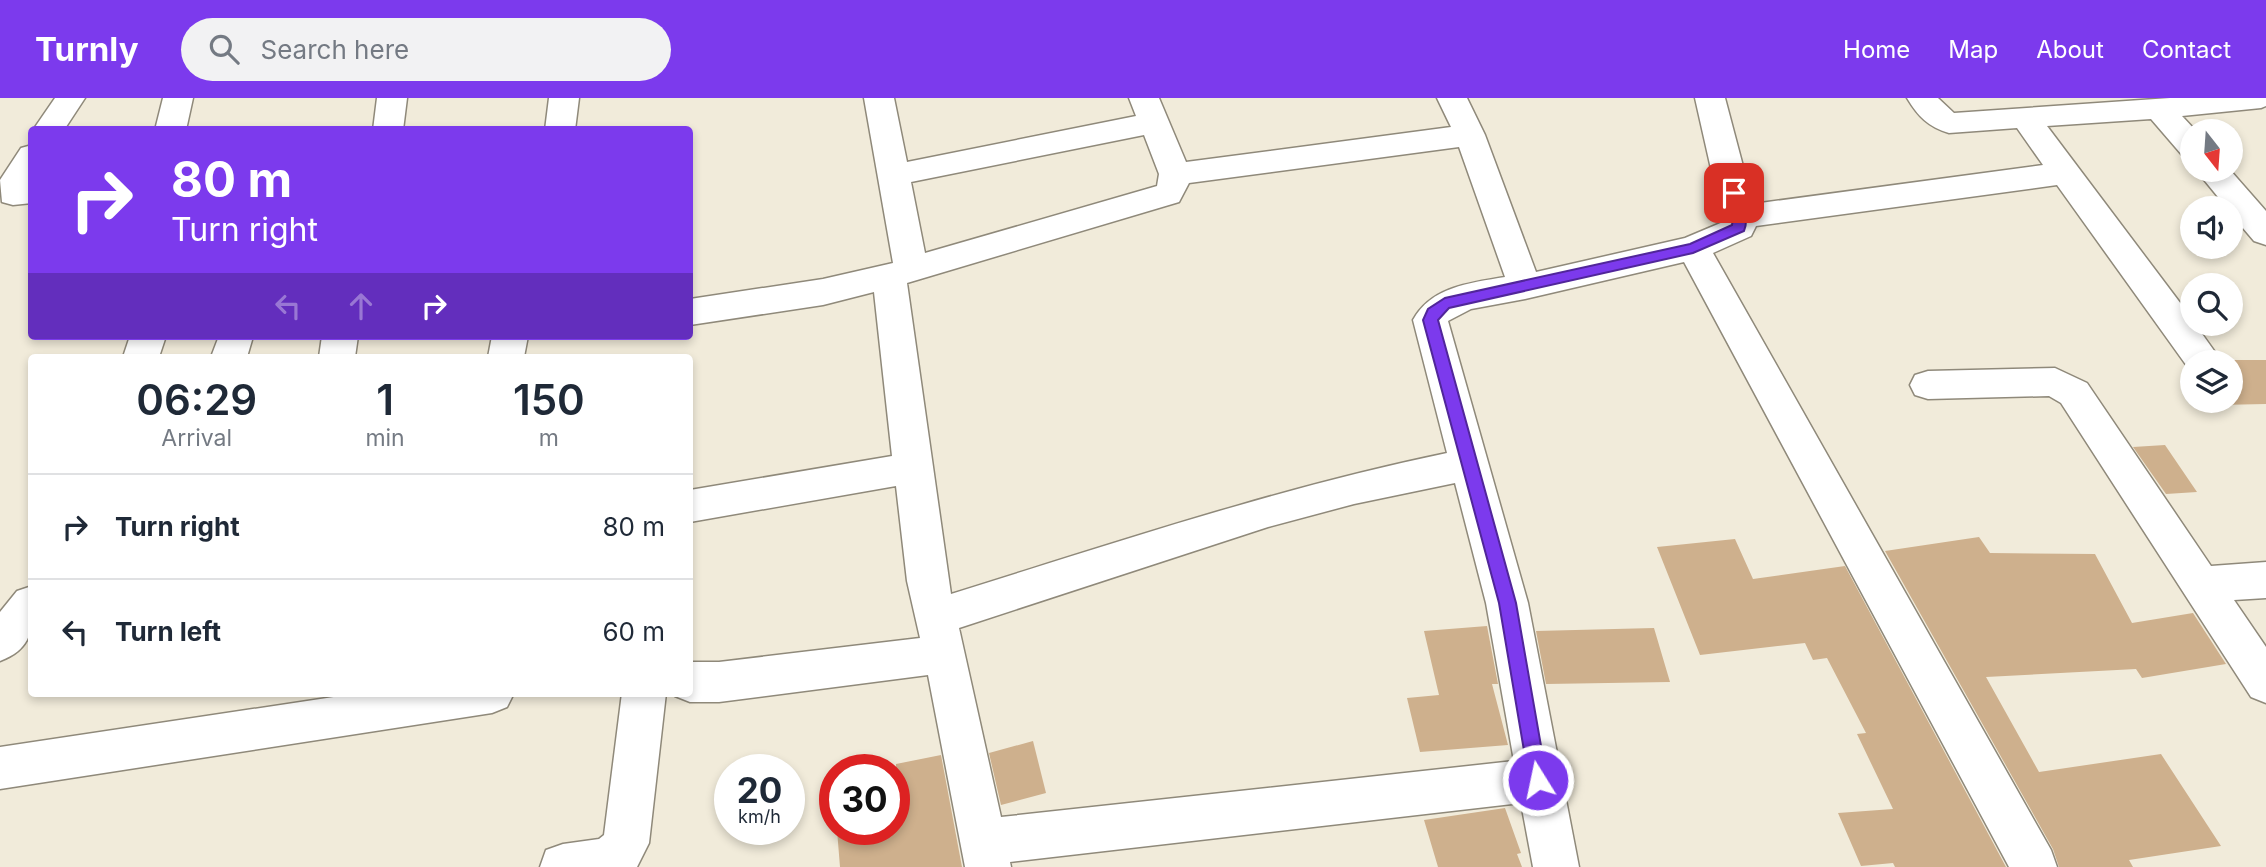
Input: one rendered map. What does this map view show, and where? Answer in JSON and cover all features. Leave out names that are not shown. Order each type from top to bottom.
[{"type":"street","points":[[51,126],[70,98]]},
{"type":"street","points":[[171,126],[178,98]]},
{"type":"street","points":[[388,126],[392,98]]},
{"type":"street","points":[[560,126],[564,98]]},
{"type":"street","points":[[879,98],[893,175],[913,468],[927,581],[941,635],[986,855],[1538,780]]},
{"type":"street","points":[[1452,98],[1470,135],[1525,286]]},
{"type":"street","points":[[1556,867],[1507,603],[1430,320],[1433,313],[1445,303],[1693,248],[1739,228],[1740,217],[1710,98]]},
{"type":"street","points":[[1922,98],[1936,117],[1948,122],[2261,98]]},
{"type":"street","points":[[693,312],[823,292],[900,273],[1168,194],[1172,189],[1175,174],[1149,111],[893,175]]},
{"type":"street","points":[[2025,118],[2195,350]]},
{"type":"street","points":[[1175,174],[1470,135]]},
{"type":"street","points":[[28,161],[9,191],[13,194],[28,192]]},
{"type":"street","points":[[1740,217],[2066,173]]},
{"type":"street","points":[[2222,182],[2266,233]]},
{"type":"street","points":[[1693,248],[2035,867]]},
{"type":"street","points":[[1928,385],[2054,382],[2066,387],[2080,399],[2266,683]]},
{"type":"street","points":[[693,682],[719,682],[941,635],[1268,511],[1354,488],[1470,464]]},
{"type":"street","points":[[693,505],[913,468]]},
{"type":"street","points":[[2200,585],[2266,580]]},
{"type":"street","points":[[0,599],[28,594]]},
{"type":"street","points":[[0,642],[28,609]]},
{"type":"street","points":[[0,768],[360,702],[433,697]]},
{"type":"street","points":[[563,867],[634,859],[626,842],[644,697]]},
{"type":"building","points":[[2243,360],[2266,360],[2266,404],[2243,404]]},
{"type":"building","points":[[2165,445],[2197,492],[2166,494],[2133,447]]},
{"type":"building","points":[[1979,537],[1990,553],[2095,554],[2132,623],[2193,613],[2226,664],[2142,678],[2136,669],[1986,677],[2039,772],[2161,754],[2221,846],[2129,860],[2133,867],[2059,867],[2053,849],[1885,551]]},
{"type":"building","points":[[1735,539],[1753,579],[1845,566],[2006,867],[1895,867],[1893,863],[1861,866],[1838,813],[1893,809],[1857,734],[1866,733],[1827,658],[1813,660],[1805,643],[1700,655],[1657,547]]},
{"type":"building","points":[[1487,626],[1498,684],[1492,684],[1508,745],[1420,752],[1407,698],[1439,695],[1424,631]]},
{"type":"building","points":[[1654,628],[1670,682],[1546,684],[1536,631]]},
{"type":"building","points":[[1033,741],[1046,793],[1001,805],[989,753]]},
{"type":"building","points":[[941,755],[962,867],[840,867],[838,845],[910,845],[910,761]]},
{"type":"building","points":[[1505,808],[1521,853],[1517,854],[1522,867],[1438,867],[1424,820]]},
{"type":"route","points":[[1538,780],[1507,603],[1430,320],[1437,308],[1445,303],[1693,248],[1739,228],[1741,221],[1734,193]]}]
